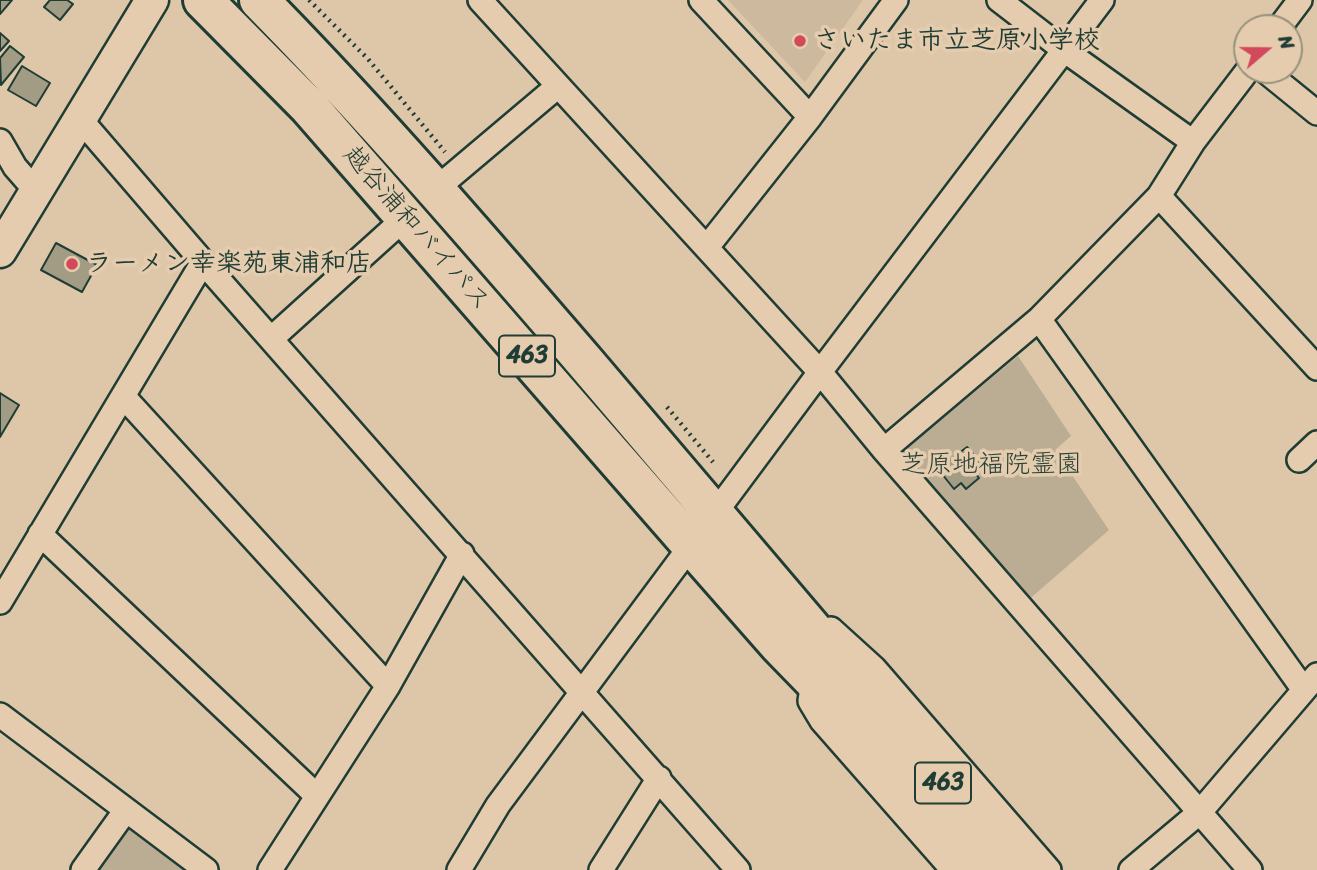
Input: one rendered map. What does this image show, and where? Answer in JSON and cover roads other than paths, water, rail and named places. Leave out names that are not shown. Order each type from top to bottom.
[{"type":"highway","name":"越谷浦和バイパス","points":[[203,0],[309,107],[779,645],[813,679],[858,706]]},
{"type":"highway","name":"越谷浦和バイパス","points":[[259,0],[336,78],[436,189],[716,514],[797,610],[858,706]]},
{"type":"highway","name":"463","points":[[858,706],[980,870]]},
{"type":"highway","name":"463","points":[[858,706],[1017,870]]},
{"type":"street","points":[[0,251],[152,0]]},
{"type":"street","points":[[480,0],[820,372],[884,450],[1250,870]]},
{"type":"street","points":[[701,0],[810,117]]},
{"type":"street","points":[[707,247],[810,117],[896,0]]},
{"type":"street","points":[[999,0],[1193,142]]},
{"type":"street","points":[[459,870],[498,805],[820,372],[1102,0]]},
{"type":"street","points":[[884,450],[1039,319],[1159,196],[1193,142],[1237,84]]},
{"type":"street","points":[[1281,84],[1317,113]]},
{"type":"street","points":[[436,189],[558,86]]},
{"type":"street","points":[[80,119],[738,870]]},
{"type":"street","points":[[0,141],[15,167],[36,191]]},
{"type":"street","points":[[1159,196],[1317,368]]},
{"type":"street","points":[[271,339],[405,218]]},
{"type":"street","points":[[0,602],[203,262]]},
{"type":"street","points":[[1039,319],[1310,683],[1200,812],[1131,870]]},
{"type":"street","points":[[123,396],[388,686]]},
{"type":"street","points":[[1299,460],[1317,443]]},
{"type":"street","points":[[40,534],[317,796]]},
{"type":"street","points":[[270,870],[388,686],[462,554]]},
{"type":"street","points":[[797,610],[833,630],[874,668],[1049,870]]},
{"type":"street","points":[[813,679],[810,701],[822,721],[953,870]]},
{"type":"street","points":[[0,715],[206,870]]},
{"type":"street","points":[[601,870],[659,778]]},
{"type":"street","points":[[83,870],[127,810]]},
{"type":"place","name":"さいたま市立芝原小学校","points":[[800,41]]},
{"type":"place","name":"ラーメン幸楽苑東浦和店","points":[[72,264]]},
{"type":"park label","name":"芝原地福院霊園","points":[[991,465]]}]
